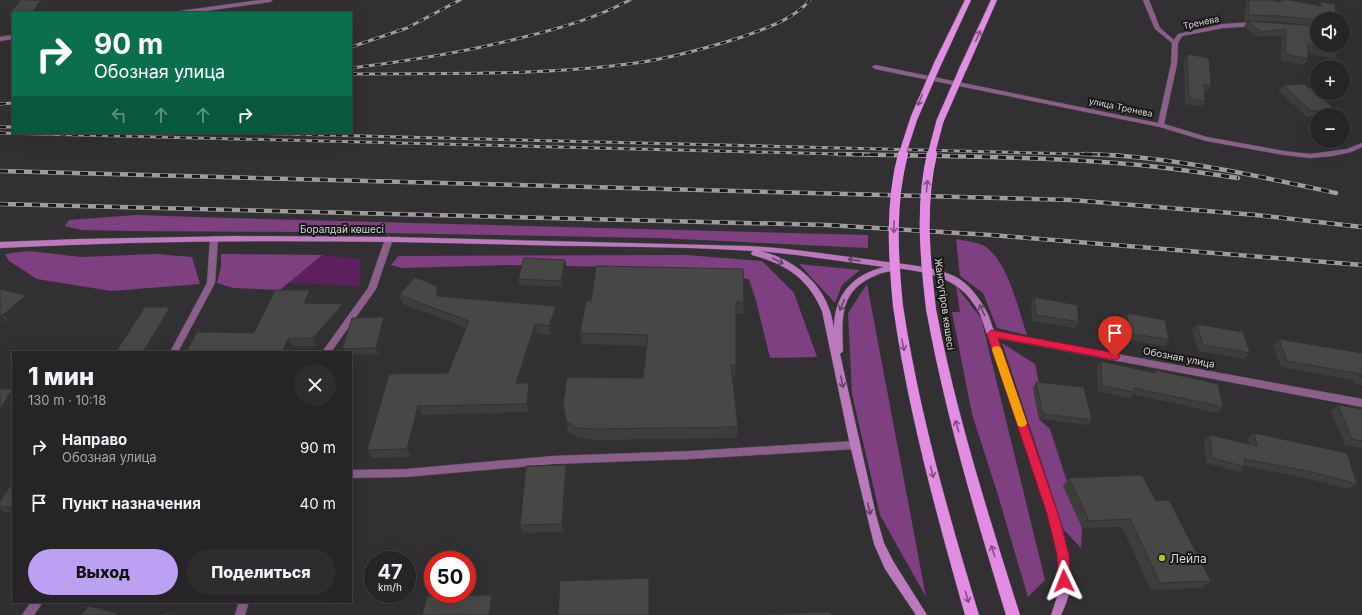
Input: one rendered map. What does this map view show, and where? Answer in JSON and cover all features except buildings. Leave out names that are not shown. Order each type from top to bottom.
[{"type":"main road","points":[[968,0],[916,111],[906,140],[898,174],[894,217],[894,257],[902,336],[914,395],[930,468],[972,615]]},
{"type":"main road","name":"Жансүгіров көшесі","points":[[994,0],[962,71],[935,138],[928,175],[924,240],[931,309],[937,346],[951,406],[1013,615]]},
{"type":"main road","name":"Боралдай көшесі","points":[[0,245],[74,241],[389,239],[685,246]]},
{"type":"main road","points":[[685,246],[786,251],[907,268],[940,274],[959,282],[967,288],[978,302],[991,334],[1053,514],[1063,555],[1064,581],[1063,596],[1056,615]]},
{"type":"main road","points":[[685,246],[760,254],[772,258],[801,275],[815,290],[826,311],[839,366],[854,445],[879,544],[889,565],[922,615]]},
{"type":"main road","points":[[839,366],[839,313],[850,290],[861,279],[883,269],[907,268]]},
{"type":"street","points":[[187,12],[270,0]]},
{"type":"street","points":[[1146,0],[1158,29],[1175,43]]},
{"type":"street","name":"Тренева","points":[[1161,125],[1174,64],[1175,43],[1180,35],[1223,26],[1263,25]]},
{"type":"street","points":[[0,39],[12,37]]},
{"type":"street","name":"улица Тренева","points":[[875,67],[1161,125],[1206,139],[1284,153],[1310,156],[1334,154],[1349,151],[1362,145]]},
{"type":"street","points":[[175,351],[211,284],[214,239]]},
{"type":"street","points":[[327,351],[372,289],[389,239]]},
{"type":"street","name":"Обозная улица","points":[[991,334],[1362,403]]},
{"type":"street","points":[[352,474],[406,473],[553,460],[691,455],[854,445]]},
{"type":"street","points":[[27,615],[37,603]]},
{"type":"street","points":[[240,615],[244,603]]},
{"type":"shaded area","points":[[136,215],[868,235],[868,248],[658,238],[322,232],[129,231],[82,230],[65,226],[69,220]]},
{"type":"shaded area","points":[[956,239],[983,245],[1001,264],[1012,288],[1027,335],[997,328],[983,293],[960,276]]},
{"type":"shaded area","points":[[29,251],[81,257],[156,254],[192,257],[200,284],[111,291],[37,279],[9,261],[5,254]]},
{"type":"shaded area","points":[[221,254],[322,255],[280,290],[233,288],[217,283],[221,267]]},
{"type":"shaded area","points":[[322,255],[360,259],[360,286],[288,283]]},
{"type":"shaded area","points":[[686,255],[762,261],[794,293],[817,357],[770,358],[749,279],[680,268],[508,265],[402,268],[391,265],[398,256]]},
{"type":"shaded area","points":[[799,264],[860,270],[842,285],[835,303]]},
{"type":"shaded area","points":[[867,284],[926,597],[880,515],[852,394],[848,313]]},
{"type":"shaded area","points":[[956,286],[981,318],[1045,580],[1028,597],[972,414],[952,312],[960,312]]},
{"type":"shaded area","points":[[1002,343],[1035,364],[1040,388],[1033,388],[1039,419],[1050,429],[1082,528],[1081,548],[1064,530]]},
{"type":"railway","points":[[352,47],[407,28],[460,0]]},
{"type":"railway","points":[[352,68],[438,56],[503,42],[578,22],[630,0]]},
{"type":"railway","points":[[352,74],[530,72],[601,67],[649,61],[703,49],[742,37],[779,23],[796,13],[810,0]]},
{"type":"railway","points":[[0,104],[12,103]]},
{"type":"railway","points":[[0,127],[12,127]]},
{"type":"railway","points":[[0,133],[12,133]]},
{"type":"railway","points":[[40,134],[877,155]]},
{"type":"railway","points":[[280,134],[1087,154]]},
{"type":"railway","points":[[838,154],[1048,159],[1117,163],[1193,171],[1238,178]]},
{"type":"railway","points":[[1087,154],[1120,155]]},
{"type":"railway","points":[[1087,154],[1148,158],[1179,162],[1242,173],[1336,193]]},
{"type":"railway","points":[[0,171],[1071,200],[1256,215],[1362,227]]},
{"type":"railway","points":[[0,204],[827,225],[991,235],[1362,265]]},
{"type":"slow traffic","points":[[997,350],[1022,423]]},
{"type":"place","name":"Лейла","points":[[1162,558]]},
{"type":"route","points":[[1064,581],[1063,555],[1053,514],[991,334],[1115,357]]}]
